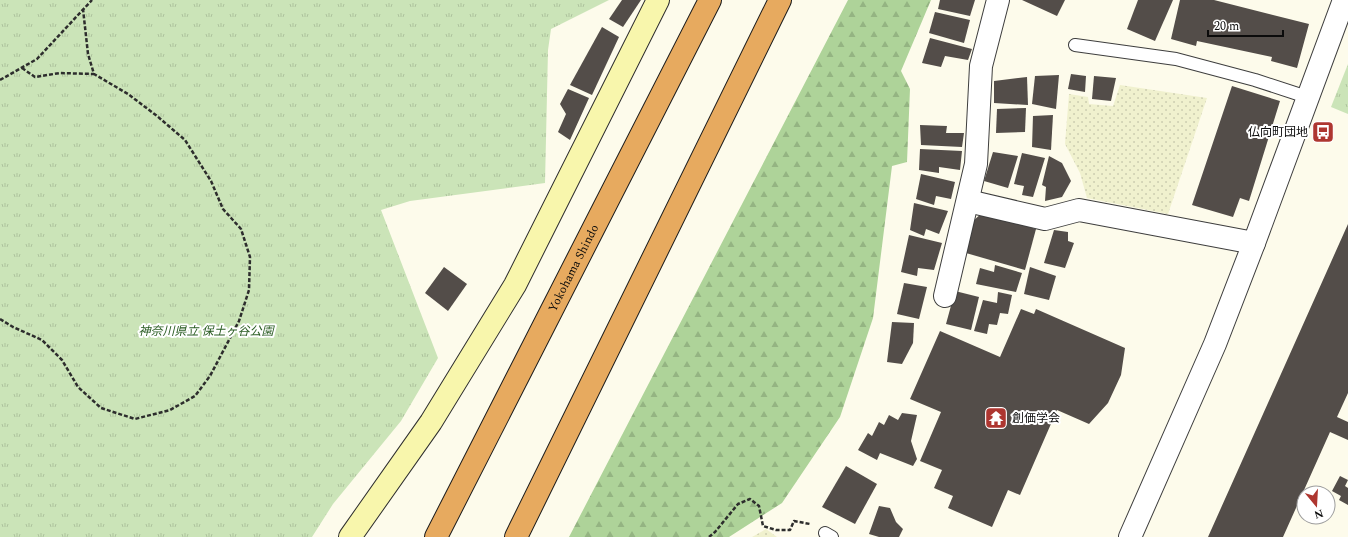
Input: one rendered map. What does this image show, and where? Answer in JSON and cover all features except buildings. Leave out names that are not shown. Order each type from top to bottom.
[{"type":"highway","name":"Yokohama Shindo","points":[[436,537],[710,0]]},
{"type":"highway","points":[[516,537],[780,0]]},
{"type":"street","points":[[350,537],[431,422],[515,285],[658,0]]},
{"type":"street","points":[[945,296],[976,164],[981,66],[998,0]]},
{"type":"street","points":[[1130,537],[1215,344],[1344,0]]},
{"type":"street","points":[[968,201],[1045,219],[1079,210],[1254,243]]},
{"type":"lane","points":[[1075,45],[1176,59],[1254,80],[1307,97]]},
{"type":"path","points":[[0,80],[37,59],[92,0]]},
{"type":"path","points":[[83,10],[88,54],[94,74]]},
{"type":"path","points":[[0,319],[13,327],[42,340],[62,360],[78,387],[101,408],[136,419],[170,410],[195,396],[210,376],[239,321],[249,290],[250,257],[241,229],[223,209],[211,181],[185,140],[158,116],[128,94],[94,74],[60,73],[35,77],[22,68]]},
{"type":"path","points":[[709,537],[715,532],[738,504],[750,499],[759,506],[763,526],[776,530],[790,530],[794,520],[820,526],[829,535]]},
{"type":"green space","name":"神奈川県立 保土ヶ谷公園","points":[[0,0],[609,0],[551,29],[548,50],[545,183],[410,201],[381,210],[438,358],[401,421],[333,504],[312,537],[0,537]]},
{"type":"green space","points":[[848,0],[931,0],[901,71],[910,89],[907,162],[892,166],[873,318],[840,417],[782,503],[729,537],[569,537]]},
{"type":"green space","points":[[1348,64],[1348,114],[1331,107]]},
{"type":"green space","points":[[1120,85],[1207,98],[1168,214],[1087,198],[1080,173],[1065,144],[1069,94],[1088,97],[1089,104],[1113,106]]},
{"type":"green space","points":[[766,529],[777,537],[752,537]]},
{"type":"place","name":"仏向町団地","points":[[1323,132]]},
{"type":"place","name":"創価学会","points":[[996,418]]}]
